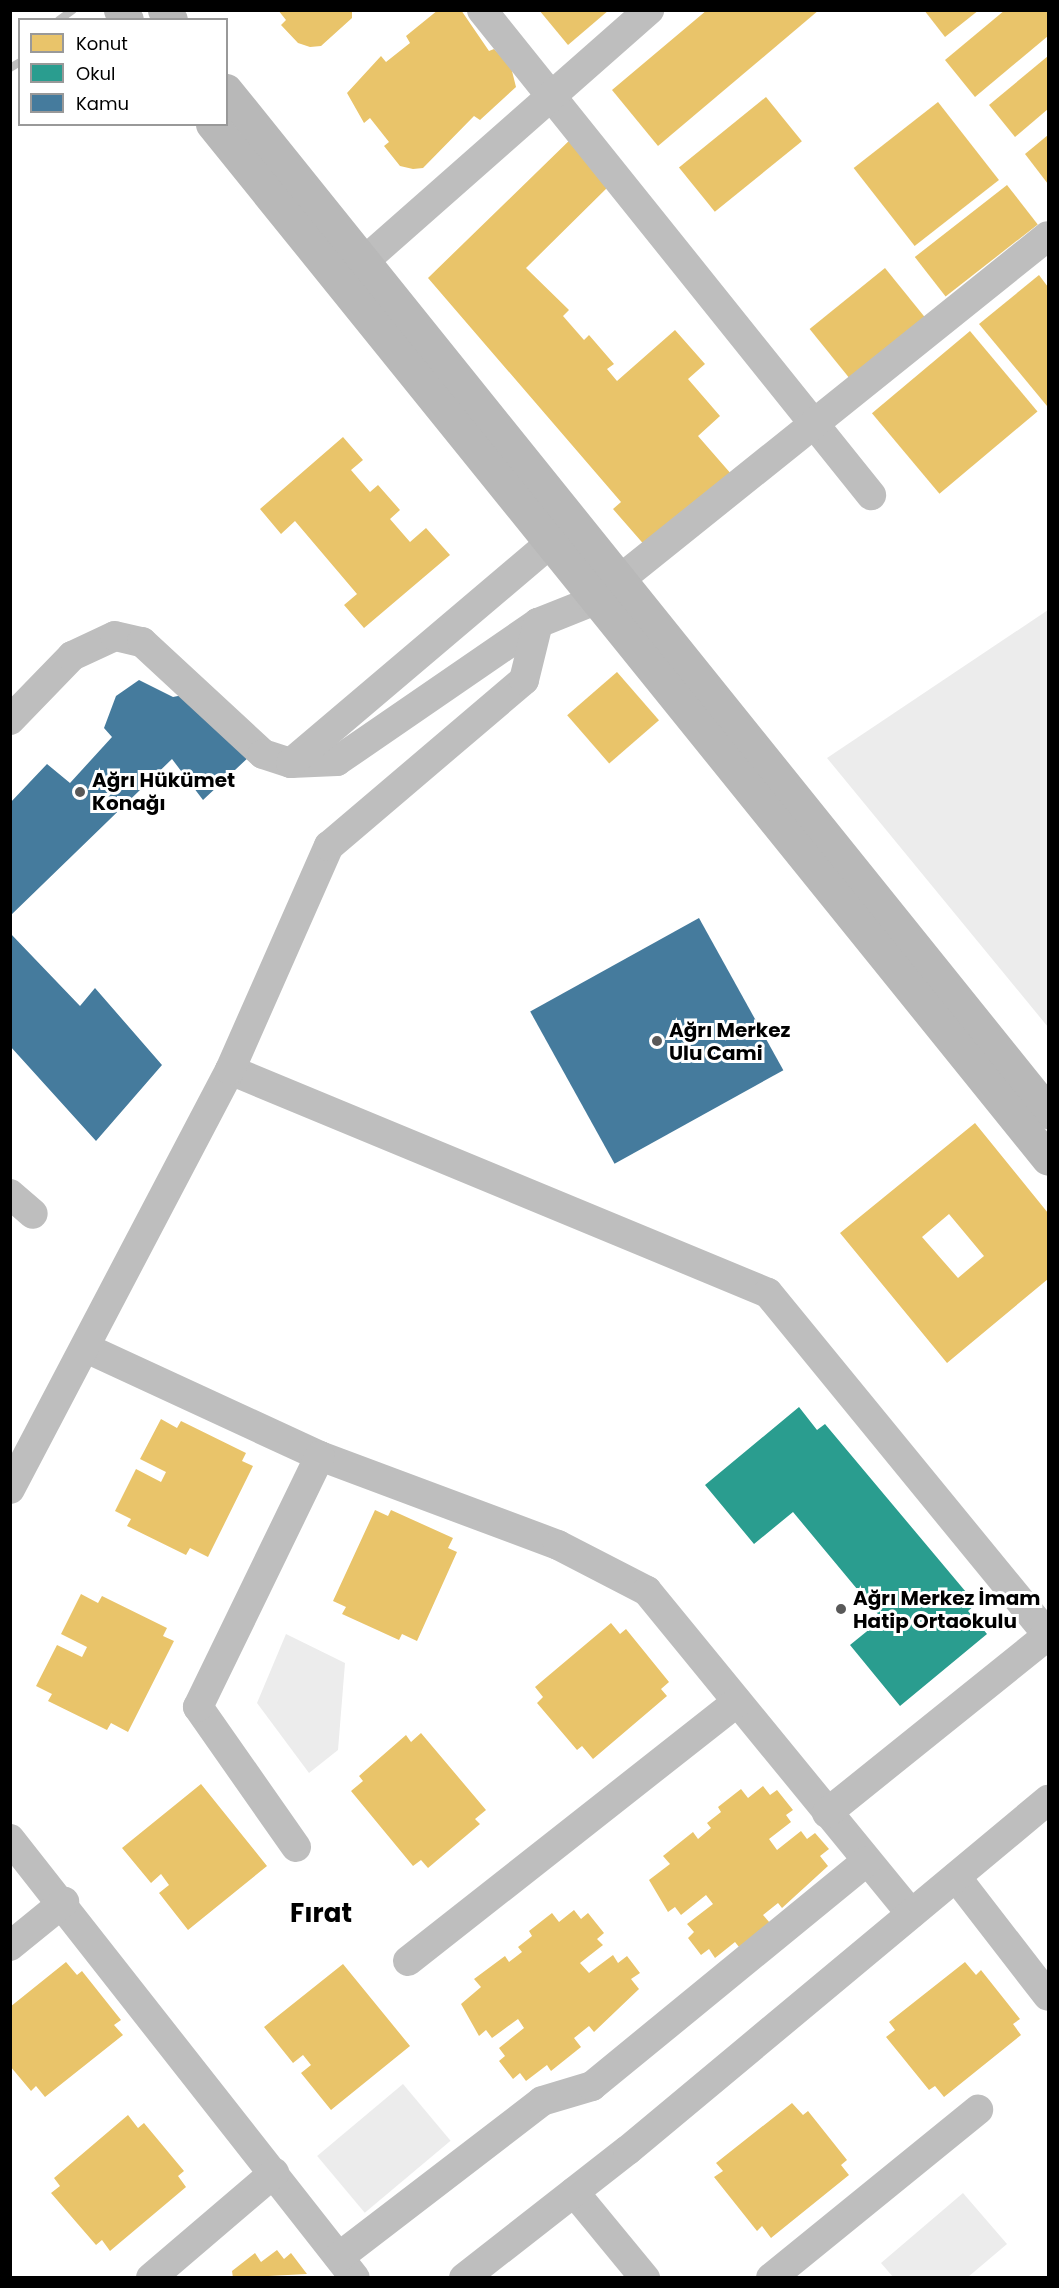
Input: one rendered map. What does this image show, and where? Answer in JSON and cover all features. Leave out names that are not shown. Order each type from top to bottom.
[{"type":"main road","points":[[228,93],[362,263],[605,592],[1048,1159]]},
{"type":"main road","points":[[214,126],[548,545],[605,592],[1048,1112]]},
{"type":"street","points":[[482,10],[809,422],[871,495]]},
{"type":"street","points":[[362,263],[550,93],[649,10]]},
{"type":"street","points":[[10,720],[72,656],[115,636],[142,642],[263,754],[291,763],[337,761],[538,623],[605,592],[809,422],[1048,236]]},
{"type":"street","points":[[291,763],[548,545]]},
{"type":"street","points":[[10,1489],[230,1070],[329,846],[524,680],[538,623]]},
{"type":"street","points":[[230,1070],[768,1293],[1048,1635],[827,1813]]},
{"type":"street","points":[[10,1194],[33,1214]]},
{"type":"street","points":[[86,1348],[320,1456],[558,1545],[647,1592],[911,1914]]},
{"type":"street","points":[[296,1847],[198,1707],[320,1456]]},
{"type":"street","points":[[408,1961],[737,1702]]},
{"type":"street","points":[[464,2277],[574,2192],[1048,1800]]},
{"type":"street","points":[[10,1839],[64,1902],[347,2267],[542,2101],[592,2086],[867,1861]]},
{"type":"street","points":[[956,1877],[1048,1996]]},
{"type":"street","points":[[10,1946],[64,1902]]},
{"type":"street","points":[[771,2277],[978,2110]]},
{"type":"street","points":[[151,2277],[274,2173]]},
{"type":"street","points":[[574,2192],[645,2277]]},
{"type":"shaded area","points":[[1048,610],[1048,1027],[827,758]]},
{"type":"shaded area","points":[[286,1634],[345,1663],[338,1750],[309,1773],[257,1703]]},
{"type":"shaded area","points":[[403,2084],[451,2141],[365,2213],[317,2156]]},
{"type":"shaded area","points":[[963,2193],[1007,2244],[968,2277],[893,2277],[881,2263]]},
{"type":"building: Konut","points":[[278,10],[352,10],[352,18],[321,46],[310,47],[298,43],[281,25],[286,20]]},
{"type":"building: Konut","points":[[438,10],[461,10],[489,51],[494,49],[511,67],[516,87],[480,120],[474,116],[423,168],[413,169],[400,166],[384,146],[389,142],[370,118],[364,123],[347,93],[381,56],[386,62],[410,43],[406,36]]},
{"type":"building: Konut","points":[[539,10],[609,10],[568,45]]},
{"type":"building: Konut","points":[[707,10],[819,10],[658,146],[612,90]]},
{"type":"building: Konut","points":[[924,10],[979,10],[945,37]]},
{"type":"building: Konut","points":[[1005,10],[1048,10],[1048,36],[975,97],[945,60]]},
{"type":"building: Konut","points":[[1048,56],[1048,109],[1015,137],[989,105]]},
{"type":"building: Konut","points":[[766,97],[802,141],[715,212],[679,167]]},
{"type":"building: Konut","points":[[938,102],[999,180],[915,246],[854,168]]},
{"type":"building: Konut","points":[[577,133],[613,182],[526,268],[569,310],[563,316],[584,340],[589,335],[614,364],[607,369],[617,381],[675,330],[705,364],[688,379],[720,416],[698,436],[732,475],[647,548],[613,509],[621,502],[428,278]]},
{"type":"building: Konut","points":[[1048,135],[1048,184],[1025,154]]},
{"type":"building: Konut","points":[[1007,185],[1038,224],[946,296],[915,257]]},
{"type":"building: Konut","points":[[885,268],[925,318],[850,379],[810,329]]},
{"type":"building: Konut","points":[[1039,275],[1048,287],[1047,406],[979,324]]},
{"type":"building: Konut","points":[[970,331],[1037,411],[939,494],[872,413]]},
{"type":"building: Konut","points":[[343,437],[363,460],[351,470],[370,492],[378,485],[400,510],[390,519],[410,542],[426,528],[450,555],[364,628],[344,605],[357,594],[295,521],[281,534],[260,509]]},
{"type":"building: Konut","points":[[617,672],[659,720],[609,764],[567,715]]},
{"type":"building: Konut","points":[[975,1123],[1048,1213],[1048,1279],[947,1363],[840,1233]],"holes":[[[949,1214],[984,1256],[958,1278],[922,1237]]]},
{"type":"building: Konut","points":[[161,1419],[177,1428],[181,1421],[246,1453],[242,1461],[253,1466],[208,1557],[190,1548],[186,1555],[127,1526],[131,1519],[115,1511],[136,1469],[161,1482],[166,1472],[140,1459]]},
{"type":"building: Konut","points":[[375,1510],[388,1516],[391,1510],[453,1538],[448,1548],[457,1552],[417,1641],[402,1634],[399,1640],[342,1614],[346,1607],[333,1601]]},
{"type":"building: Konut","points":[[81,1594],[98,1603],[102,1596],[167,1628],[163,1636],[174,1641],[128,1732],[111,1723],[107,1730],[48,1701],[52,1694],[36,1686],[57,1645],[82,1657],[87,1647],[61,1634]]},
{"type":"building: Konut","points":[[611,1623],[620,1634],[626,1629],[669,1682],[661,1689],[667,1696],[593,1759],[582,1746],[577,1750],[537,1703],[543,1697],[535,1687]]},
{"type":"building: Konut","points":[[421,1733],[486,1810],[475,1819],[480,1824],[428,1868],[421,1860],[413,1866],[351,1791],[363,1781],[359,1776],[406,1735],[411,1742]]},
{"type":"building: Konut","points":[[201,1784],[267,1866],[188,1930],[159,1893],[169,1885],[161,1874],[151,1883],[122,1848]]},
{"type":"building: Konut","points":[[763,1786],[770,1795],[777,1790],[793,1810],[786,1815],[791,1822],[769,1839],[777,1850],[801,1831],[807,1839],[815,1833],[829,1849],[820,1856],[828,1866],[782,1908],[778,1903],[763,1915],[770,1923],[739,1947],[735,1942],[715,1958],[709,1949],[701,1955],[688,1938],[694,1932],[687,1924],[713,1904],[706,1895],[681,1915],[675,1907],[668,1912],[649,1880],[670,1864],[663,1856],[693,1832],[698,1839],[711,1828],[707,1823],[721,1812],[718,1807],[741,1789],[748,1798]]},
{"type":"building: Konut","points":[[574,1910],[581,1919],[588,1913],[604,1933],[597,1939],[603,1945],[580,1963],[589,1973],[613,1955],[618,1963],[627,1956],[640,1973],[631,1979],[639,1989],[594,2032],[589,2026],[574,2038],[581,2047],[551,2071],[547,2065],[526,2081],[520,2073],[513,2079],[499,2061],[505,2056],[499,2048],[524,2028],[518,2019],[492,2038],[486,2030],[479,2036],[461,2004],[481,1987],[474,1979],[505,1956],[509,1962],[522,1952],[518,1947],[532,1936],[529,1931],[552,1913],[559,1922]]},
{"type":"building: Konut","points":[[66,1962],[77,1975],[82,1971],[121,2020],[114,2025],[123,2035],[45,2097],[36,2086],[31,2091],[10,2066],[10,2007]]},
{"type":"building: Konut","points":[[965,1962],[976,1975],[981,1970],[1020,2019],[1013,2024],[1021,2035],[944,2097],[935,2086],[929,2090],[886,2037],[895,2030],[889,2022]]},
{"type":"building: Konut","points":[[343,1964],[410,2046],[331,2110],[301,2073],[311,2065],[303,2055],[293,2063],[264,2027]]},
{"type":"building: Konut","points":[[792,2103],[803,2115],[808,2111],[847,2160],[841,2165],[849,2175],[771,2238],[762,2226],[757,2231],[714,2177],[723,2171],[716,2163]]},
{"type":"building: Konut","points":[[128,2115],[138,2128],[144,2123],[184,2171],[178,2176],[186,2187],[110,2251],[102,2240],[96,2245],[51,2193],[60,2186],[54,2178]]},
{"type":"building: Konut","points":[[277,2250],[284,2259],[291,2253],[307,2274],[233,2278],[232,2271],[255,2253],[261,2262]]},
{"type":"building: Okul","points":[[799,1407],[817,1430],[825,1424],[976,1604],[968,1611],[987,1634],[900,1706],[850,1645],[882,1619],[793,1512],[754,1544],[705,1485]]},
{"type":"building: Kamu","name":"Ağrı Hükümet Konağı","points":[[139,680],[173,697],[193,693],[251,755],[203,800],[172,759],[10,916],[10,803],[47,764],[70,783],[112,737],[104,728],[116,696]]},
{"type":"building: Kamu","name":"Ağrı Merkez Ulu Cami","points":[[699,918],[783,1070],[615,1164],[530,1012]]},
{"type":"building: Kamu","points":[[10,933],[80,1006],[95,988],[162,1065],[96,1141],[10,1046]]},
{"type":"waterway","points":[[62,18],[73,10]]},
{"type":"waterway","points":[[10,68],[18,63]]},
{"type":"place","name":"Ağrı Hükümet Konağı","points":[[80,792]]},
{"type":"place","name":"Ağrı Merkez Ulu Cami","points":[[657,1041]]},
{"type":"place","name":"Ağrı Merkez İmam Hatip Ortaokulu","points":[[841,1609]]},
{"type":"district","name":"Fırat","points":[[321,1914]]}]
